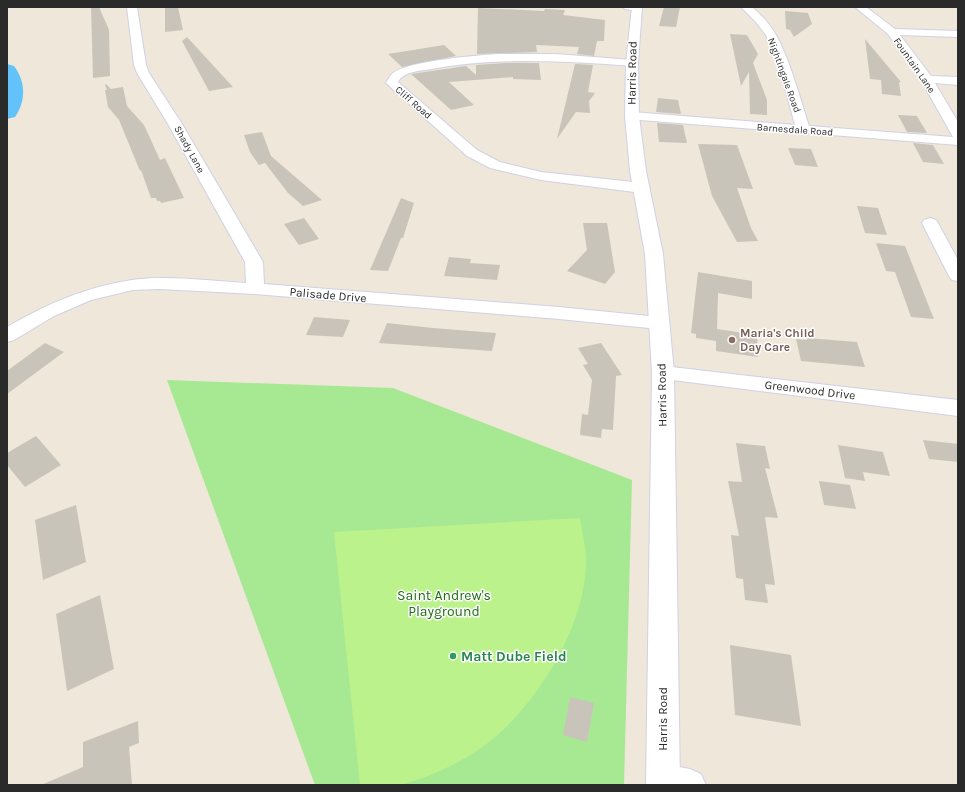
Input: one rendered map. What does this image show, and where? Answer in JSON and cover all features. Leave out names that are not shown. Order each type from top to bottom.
[{"type":"street","name":"Shady Lane","points":[[132,7],[140,65],[143,73],[175,124],[254,262],[255,289]]},
{"type":"street","name":"Harris Road","points":[[634,7],[632,116],[642,188],[654,254],[660,323],[672,783]]},
{"type":"street","name":"Nightingale Road","points":[[746,7],[759,19],[771,35],[791,88],[803,129]]},
{"type":"street","name":"Fountain Lane","points":[[860,7],[892,32],[927,79],[958,134]]},
{"type":"street","points":[[892,32],[958,34]]},
{"type":"street","name":"Cliff Road","points":[[632,63],[523,56],[487,58],[413,69],[393,78],[392,83],[472,153],[494,164],[541,176],[642,188]]},
{"type":"street","points":[[927,79],[958,81]]},
{"type":"street","name":"Barnesdale Road","points":[[632,116],[958,141]]},
{"type":"street","points":[[930,223],[954,261],[958,276]]},
{"type":"street","name":"Palisade Drive","points":[[7,336],[47,312],[85,296],[114,289],[159,284],[255,289],[559,313],[660,323]]},
{"type":"street","name":"Greenwood Drive","points":[[662,373],[958,408]]},
{"type":"green space","name":"Saint Andrew's Playground","points":[[167,380],[393,388],[632,480],[624,785],[315,785]]},
{"type":"green space","name":"Matt Dube Field","points":[[580,518],[585,548],[586,566],[583,590],[576,615],[567,639],[555,663],[524,707],[507,726],[489,742],[469,756],[446,768],[422,778],[399,785],[360,785],[334,532]]},
{"type":"building","points":[[91,7],[99,7],[109,30],[110,76],[93,78]]},
{"type":"building","points":[[165,7],[178,7],[183,30],[165,32]]},
{"type":"building","points":[[664,7],[680,7],[676,27],[659,26]]},
{"type":"building","points":[[478,8],[544,11],[545,9],[565,10],[563,15],[605,20],[604,41],[597,41],[594,56],[577,54],[579,47],[536,45],[537,52],[477,54]]},
{"type":"building","points":[[785,11],[808,13],[812,24],[794,37],[790,30],[786,29]]},
{"type":"building","points":[[730,34],[747,35],[758,54],[753,63],[767,100],[767,115],[750,114],[749,72],[741,86]]},
{"type":"building","points":[[187,37],[233,87],[209,91],[182,41]]},
{"type":"building","points":[[865,39],[901,82],[899,82],[901,96],[882,94],[881,80],[870,79]]},
{"type":"building","points":[[444,45],[456,56],[402,67],[388,54]]},
{"type":"building","points":[[539,63],[541,80],[513,79],[513,77],[449,82],[474,105],[451,110],[411,74],[466,66],[476,75],[476,65]]},
{"type":"building","points":[[575,64],[593,65],[588,92],[595,93],[589,101],[590,113],[576,112],[557,139]]},
{"type":"building","points":[[106,84],[111,89],[123,87],[127,106],[144,125],[160,160],[165,158],[184,198],[161,203],[160,201],[157,201],[156,198],[151,198],[141,170],[140,171],[119,120],[108,107],[105,90],[107,90]]},
{"type":"building","points":[[658,98],[678,100],[681,114],[656,112]]},
{"type":"building","points":[[898,115],[917,116],[927,133],[907,132]]},
{"type":"building","points":[[657,123],[683,125],[687,143],[659,142]]},
{"type":"building","points":[[262,132],[271,156],[322,200],[303,206],[288,193],[265,163],[259,165],[250,152],[244,135]]},
{"type":"building","points":[[913,143],[933,145],[944,164],[923,162]]},
{"type":"building","points":[[698,144],[737,145],[753,189],[737,188],[751,228],[758,241],[737,242],[712,196]]},
{"type":"building","points":[[788,148],[811,149],[818,167],[795,165]]},
{"type":"building","points":[[401,198],[414,203],[403,238],[401,238],[388,271],[370,270]]},
{"type":"building","points":[[857,206],[878,208],[887,235],[865,233]]},
{"type":"building","points":[[304,218],[319,239],[299,245],[284,224]]},
{"type":"building","points":[[583,223],[607,223],[615,272],[605,284],[567,271],[587,250]]},
{"type":"building","points":[[876,243],[905,246],[934,319],[911,317],[895,272],[886,271]]},
{"type":"building","points":[[449,257],[471,259],[470,263],[500,265],[497,280],[444,276]]},
{"type":"building","points":[[698,272],[752,281],[752,299],[718,293],[717,329],[757,335],[758,357],[716,351],[716,341],[696,338],[696,334],[691,333]]},
{"type":"building","points":[[314,317],[350,320],[343,337],[306,335]]},
{"type":"building","points":[[387,323],[496,333],[492,351],[379,343]]},
{"type":"building","points":[[807,338],[857,342],[865,367],[801,361],[796,339],[807,340]]},
{"type":"building","points":[[45,343],[64,352],[7,394],[7,371]]},
{"type":"building","points":[[601,343],[622,375],[616,376],[613,430],[602,429],[601,438],[580,435],[582,414],[588,415],[592,380],[583,365],[588,364],[578,348]]},
{"type":"building","points":[[36,436],[61,465],[25,487],[7,465],[7,453]]},
{"type":"building","points":[[923,440],[958,444],[958,462],[929,459]]},
{"type":"building","points":[[736,443],[765,446],[770,469],[765,468],[778,518],[765,517],[775,585],[765,584],[768,603],[745,600],[743,579],[736,578],[731,535],[739,536],[728,481],[742,482]]},
{"type":"building","points":[[838,445],[883,452],[890,476],[863,472],[865,481],[845,478]]},
{"type":"building","points":[[819,481],[850,485],[856,509],[824,505]]},
{"type":"building","points":[[76,505],[86,562],[43,580],[35,520]]},
{"type":"building","points":[[100,595],[114,669],[67,691],[56,614]]},
{"type":"building","points":[[730,645],[791,655],[801,726],[735,715]]},
{"type":"building","points":[[570,697],[594,703],[587,742],[563,735]]},
{"type":"building","points":[[138,721],[139,743],[129,747],[132,785],[41,785],[83,767],[83,742]]},
{"type":"waterway","points":[[7,70],[13,91],[12,102],[7,112]]},
{"type":"place","name":"Maria's Child Day Care","points":[[732,340]]},
{"type":"place","name":"Matt Dube Field","points":[[453,656]]}]
